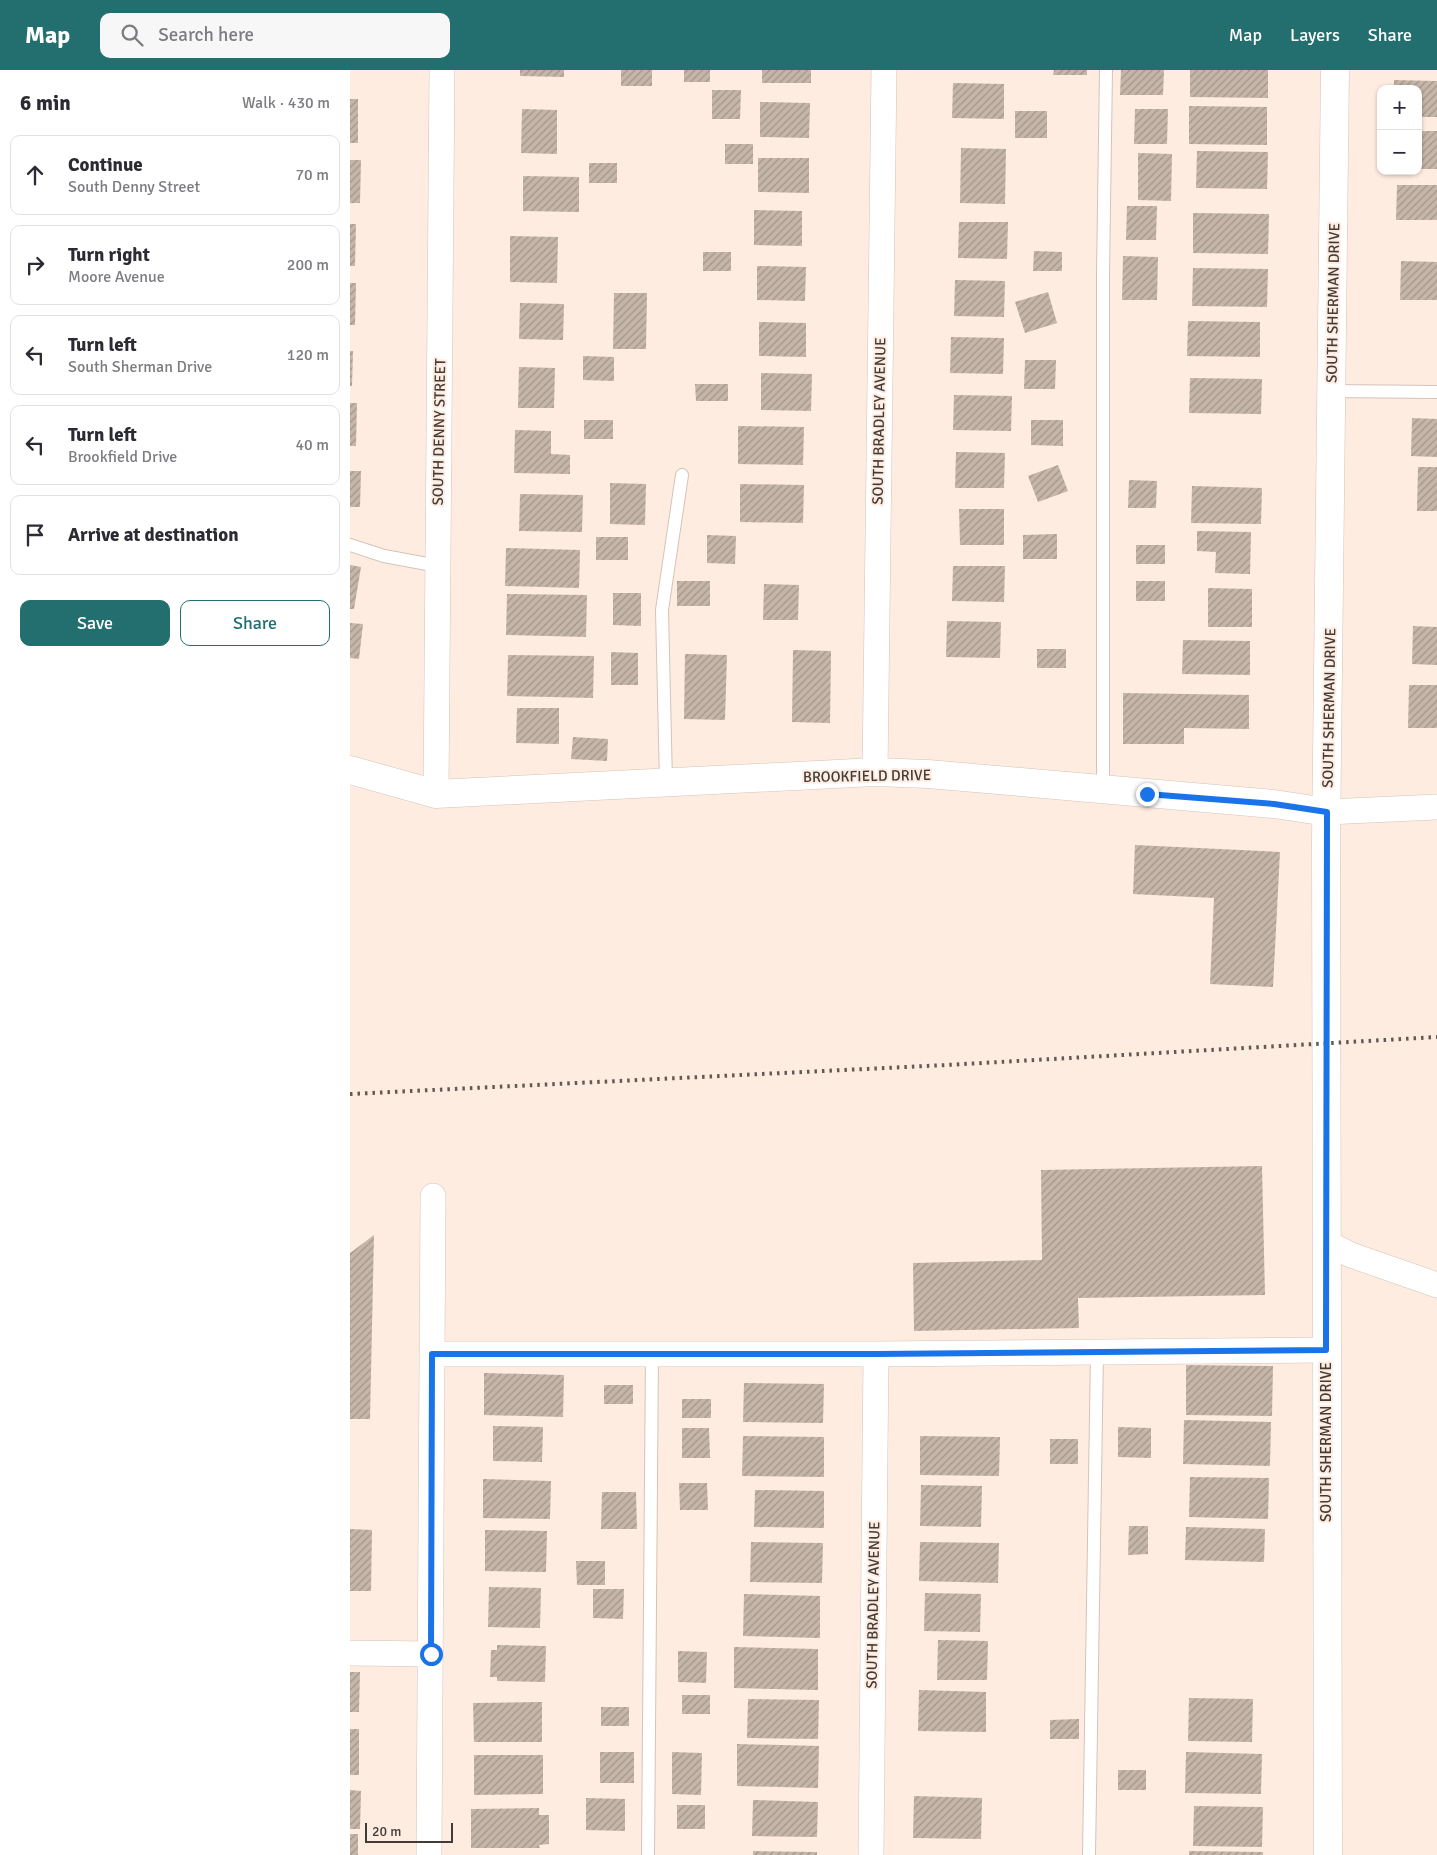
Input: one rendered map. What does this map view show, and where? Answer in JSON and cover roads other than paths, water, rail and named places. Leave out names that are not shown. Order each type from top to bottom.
[{"type":"main road","name":"SOUTH SHERMAN DRIVE","points":[[1328,1855],[1326,1350],[1327,812],[1335,70]]},
{"type":"main road","name":"BROOKFIELD DRIVE","points":[[350,770],[436,794],[875,772],[928,774],[1274,804],[1327,812]]},
{"type":"street","name":"SOUTH DENNY STREET","points":[[436,794],[442,70]]},
{"type":"street","name":"SOUTH BRADLEY AVENUE","points":[[875,772],[884,70]]},
{"type":"street","points":[[1327,812],[1437,806]]},
{"type":"street","points":[[429,1855],[433,1196]]},
{"type":"street","points":[[1326,1243],[1351,1255],[1437,1285]]},
{"type":"street","points":[[432,1354],[876,1354],[1326,1350]]},
{"type":"street","name":"SOUTH BRADLEY AVENUE","points":[[871,1855],[876,1354]]},
{"type":"street","points":[[350,1653],[431,1654]]},
{"type":"lane","points":[[1103,790],[1103,274],[1106,70]]},
{"type":"lane","points":[[1332,391],[1437,392]]},
{"type":"lane","points":[[666,783],[662,610],[682,474]]},
{"type":"lane","points":[[350,545],[384,556],[438,566]]},
{"type":"lane","points":[[1089,1855],[1097,1352]]},
{"type":"lane","points":[[648,1855],[652,1354]]},
{"type":"railway","points":[[350,1094],[947,1065],[1437,1037]]}]
